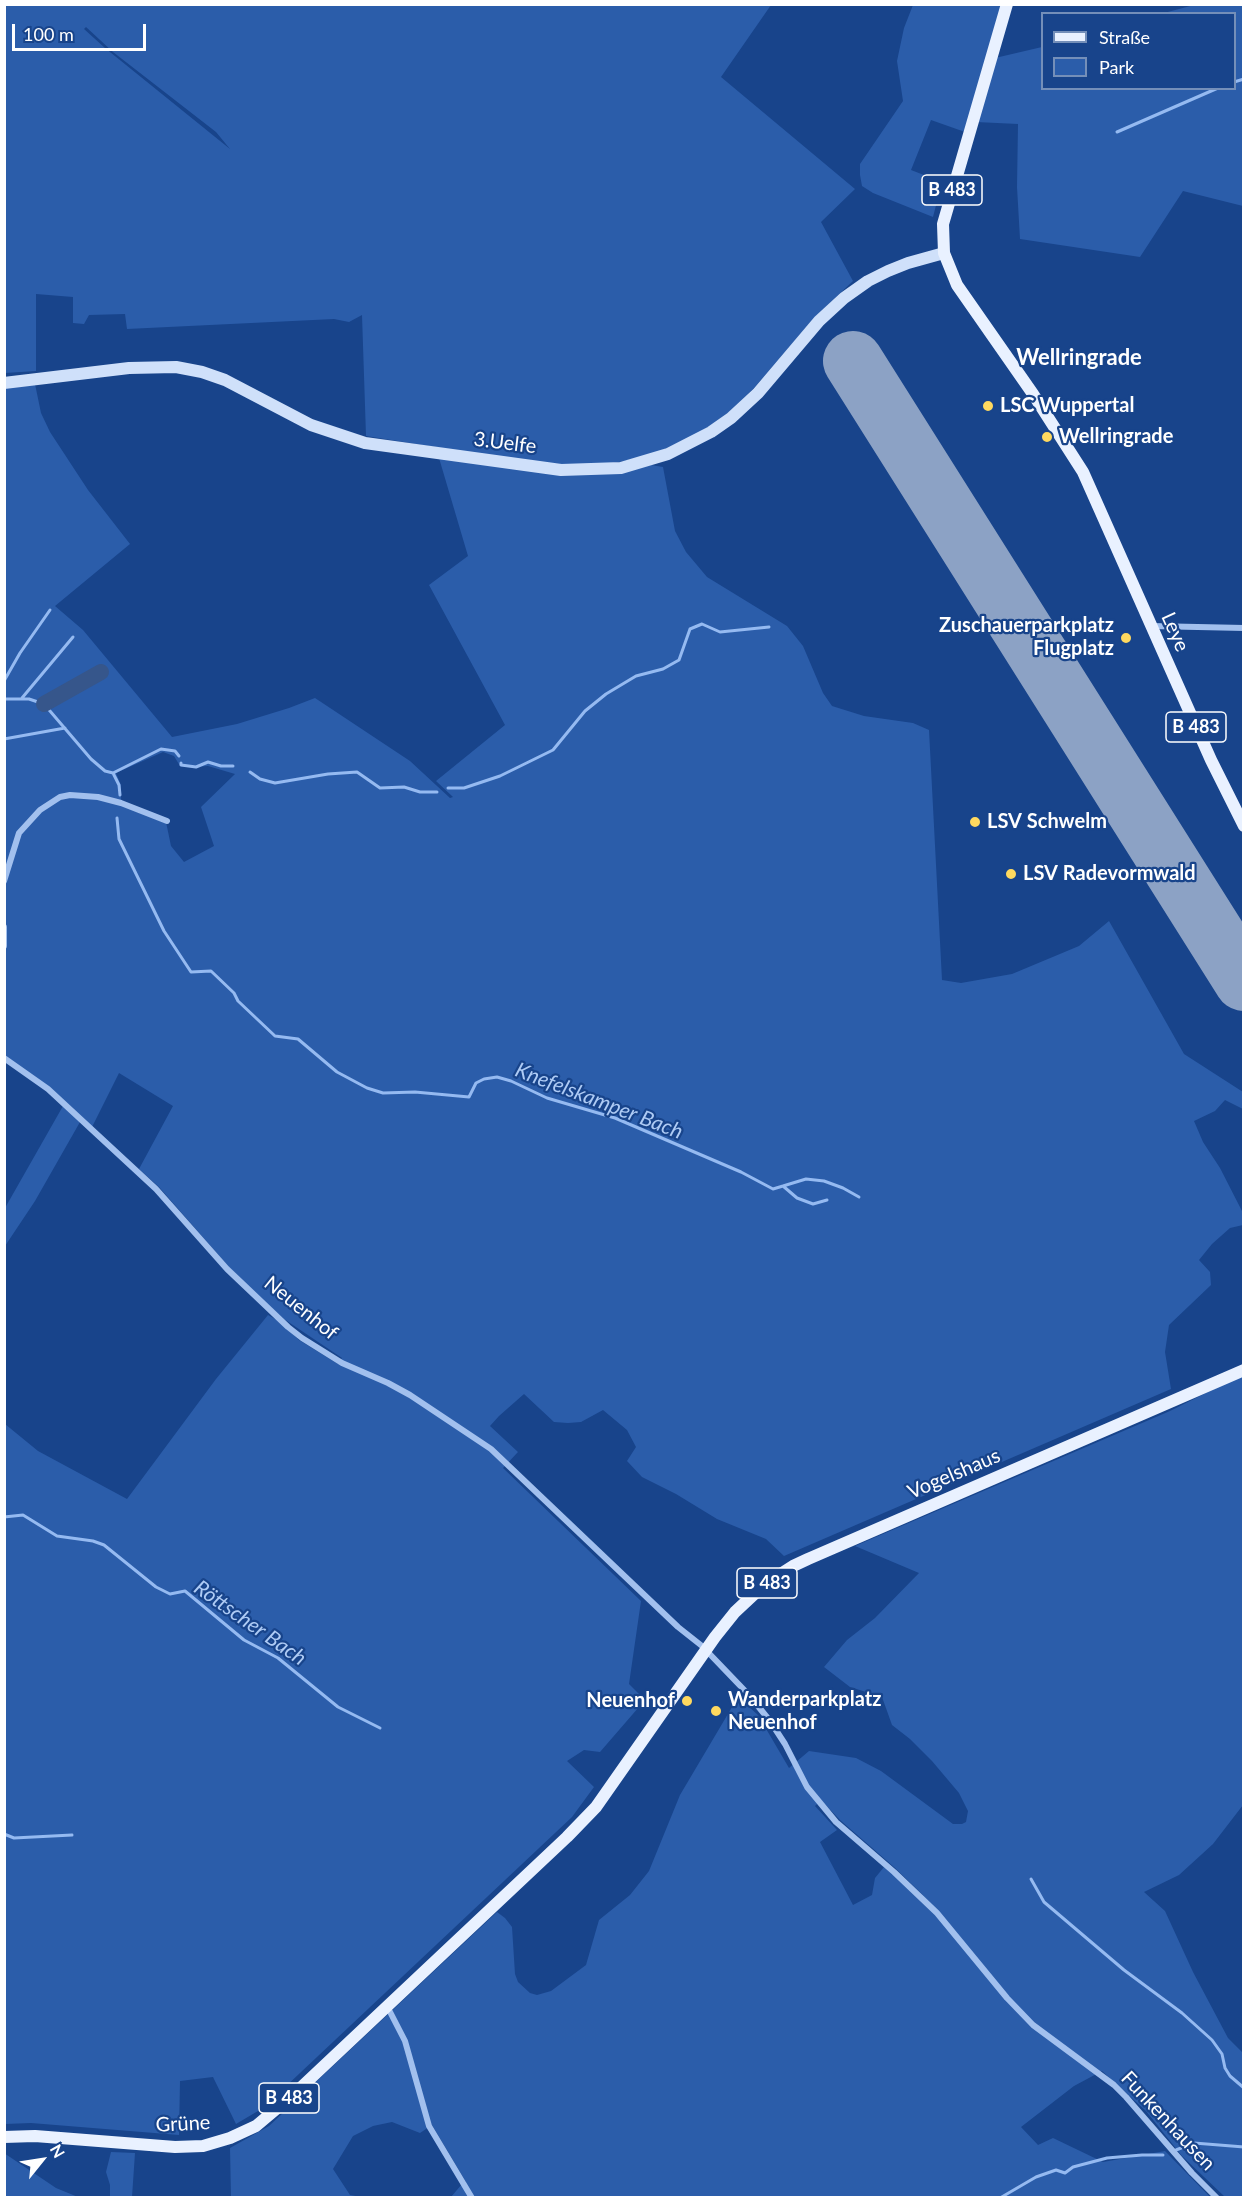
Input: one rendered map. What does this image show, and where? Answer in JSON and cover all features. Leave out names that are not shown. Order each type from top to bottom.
[{"type":"main road","name":"B 483","points":[[944,254],[943,224],[1007,4]]},
{"type":"main road","name":"Leye","points":[[944,254],[957,285],[1071,453],[1100,507],[1211,760],[1244,826]]},
{"type":"main road","name":"Vogelshaus","points":[[706,1650],[745,1601],[765,1584],[793,1566],[1244,1370]]},
{"type":"main road","name":"Grüne","points":[[4,2137],[35,2136],[175,2147],[203,2146],[230,2138],[256,2126],[507,1894],[596,1807],[706,1650]]},
{"type":"street","name":"3.Uelfe","points":[[4,383],[129,368],[176,367],[202,372],[225,380],[311,425],[365,443],[561,470],[621,468],[668,454],[711,432],[758,393],[819,321],[844,298],[868,281],[908,263],[944,254]]},
{"type":"street","points":[[1151,626],[1244,628]]},
{"type":"street","points":[[4,881],[19,833],[40,810],[60,797],[70,795],[98,797],[121,803],[167,821]]},
{"type":"street","points":[[4,927],[4,946]]},
{"type":"street","name":"Neuenhof","points":[[4,1059],[48,1089],[156,1189],[227,1269],[288,1327],[342,1363],[410,1395],[491,1449],[678,1627],[706,1650],[749,1695],[770,1721],[785,1744],[807,1787],[836,1822],[937,1913],[1007,1998],[1033,2025],[1092,2069]]},
{"type":"street","points":[[387,2006],[405,2041],[429,2126],[472,2198]]},
{"type":"street","name":"Funkenhausen","points":[[1092,2069],[1114,2085],[1217,2198]]},
{"type":"green space","points":[[5,5],[771,5],[721,77],[855,189],[821,222],[853,281],[815,317],[754,388],[729,412],[701,432],[652,455],[584,466],[523,461],[366,436],[362,315],[349,322],[334,319],[127,329],[125,314],[89,315],[84,324],[73,323],[73,297],[36,294],[36,371],[5,373]],"holes":[[[86,27],[113,52],[216,132],[230,149],[84,29]]]},
{"type":"green space","points":[[913,5],[1005,5],[965,132],[931,120],[911,170],[942,182],[933,217],[873,193],[862,186],[860,175],[860,164],[903,101],[897,61],[904,28]]},
{"type":"green space","points":[[1194,5],[1243,5],[1243,206],[1183,191],[1140,257],[1020,239],[1017,187],[1018,124],[976,122],[995,58],[1041,47],[1041,90],[1236,90],[1236,12],[1168,12]]},
{"type":"green space","points":[[35,384],[41,413],[50,432],[88,490],[130,544],[55,606],[83,630],[172,737],[237,724],[315,698],[410,761],[450,798],[453,797],[436,781],[505,725],[429,585],[468,556],[439,458],[563,474],[606,473],[651,465],[663,467],[675,531],[686,552],[707,577],[787,626],[803,646],[823,693],[832,706],[864,716],[913,723],[929,730],[942,980],[961,983],[1012,974],[1079,946],[1109,921],[1184,1054],[1243,1092],[1243,1109],[1225,1100],[1215,1111],[1194,1121],[1203,1142],[1220,1168],[1243,1213],[1243,1225],[1230,1228],[1199,1260],[1210,1272],[1211,1285],[1169,1325],[1165,1352],[1171,1389],[784,1556],[766,1539],[717,1519],[642,1477],[627,1461],[636,1447],[627,1430],[603,1410],[581,1422],[554,1422],[524,1394],[499,1416],[490,1426],[518,1452],[503,1468],[641,1601],[629,1684],[645,1700],[600,1752],[584,1750],[567,1761],[594,1787],[572,1817],[258,2111],[236,2124],[213,2077],[180,2081],[179,2135],[31,2123],[5,2124],[5,1424],[38,1451],[127,1499],[216,1379],[268,1315],[279,1321],[299,1340],[338,1364],[342,1358],[284,1319],[254,1292],[159,1187],[139,1169],[173,1106],[119,1073],[92,1127],[48,1087],[5,1056],[4,950],[7,936],[5,885],[18,839],[27,825],[49,804],[65,797],[98,798],[166,822],[171,846],[184,862],[214,846],[201,807],[235,774],[208,766],[180,766],[174,756],[163,752],[116,773],[121,785],[121,801],[69,794],[58,796],[39,809],[18,833],[5,876],[5,387]]},
{"type":"green space","points":[[63,1106],[80,1122],[35,1201],[5,1246],[5,1208]]},
{"type":"green space","points":[[1242,1375],[1244,1379],[1243,1805],[1213,1844],[1179,1875],[1144,1892],[1165,1911],[1193,1972],[1228,2038],[1243,2053],[1243,2197],[1225,2197],[1182,2156],[1146,2111],[1102,2071],[1074,2086],[1021,2127],[1038,2145],[1053,2138],[1103,2162],[1165,2151],[1210,2197],[451,2197],[466,2182],[432,2125],[420,2133],[392,2122],[373,2126],[353,2136],[333,2169],[350,2195],[361,2197],[231,2197],[230,2148],[269,2126],[497,1912],[512,1927],[515,1974],[518,1982],[530,1993],[537,1995],[551,1991],[586,1965],[599,1920],[630,1895],[649,1871],[680,1795],[738,1697],[758,1715],[789,1768],[809,1751],[856,1758],[881,1771],[953,1824],[966,1822],[968,1811],[959,1793],[932,1761],[892,1725],[882,1697],[850,1687],[824,1667],[847,1640],[875,1618],[919,1573],[855,1546],[1170,1411]],"holes":[[[821,1800],[840,1820],[894,1867],[924,1896],[884,1867],[875,1878],[872,1895],[853,1905],[820,1842],[837,1830],[815,1806]]]},
{"type":"green space","points":[[111,2152],[135,2153],[132,2197],[110,2197],[110,2185],[106,2172]]},
{"type":"green space","points":[[4,2153],[56,2188],[78,2197],[5,2197]]},
{"type":"waterway","points":[[1236,81],[1244,79]]},
{"type":"waterway","points":[[1117,132],[1213,90]]},
{"type":"waterway","points":[[4,681],[50,610]]},
{"type":"waterway","points":[[448,788],[464,788],[500,776],[553,750],[585,711],[606,694],[636,676],[663,669],[679,660],[690,629],[702,624],[720,632],[769,627]]},
{"type":"waterway","points":[[22,698],[73,637]]},
{"type":"waterway","points":[[44,704],[101,672]]},
{"type":"waterway","points":[[4,699],[29,699],[44,704],[91,759],[105,771],[113,773]]},
{"type":"waterway","points":[[4,739],[65,728]]},
{"type":"waterway","points":[[113,773],[161,749],[175,751],[179,756]]},
{"type":"waterway","points":[[181,763],[181,765],[196,767],[208,762],[221,766],[233,766]]},
{"type":"waterway","points":[[250,772],[260,779],[275,783],[328,774],[357,772],[380,788],[404,787],[420,792],[437,792]]},
{"type":"waterway","name":"Knefelskamper Bach","points":[[113,773],[119,785],[120,795]]},
{"type":"waterway","name":"Knefelskamper Bach","points":[[117,818],[119,839],[164,931],[191,972],[211,971],[234,993],[238,1001],[275,1036],[298,1039],[337,1072],[367,1088],[383,1093],[415,1092],[469,1097],[476,1083],[497,1077],[547,1098],[615,1118],[741,1172],[773,1189],[783,1186],[797,1198],[813,1204],[827,1200]]},
{"type":"waterway","name":"Knefelskamper Bach","points":[[783,1186],[806,1179],[824,1181],[859,1197]]},
{"type":"waterway","name":"Röttscher Bach","points":[[4,1517],[23,1515],[57,1536],[93,1541],[104,1545],[156,1587],[170,1594],[185,1591],[244,1640],[278,1658],[338,1707],[380,1728]]},
{"type":"waterway","points":[[4,1834],[14,1838],[72,1835]]},
{"type":"waterway","points":[[1031,1879],[1044,1902],[1124,1970],[1182,2013],[1212,2040],[1222,2054],[1225,2068],[1230,2076],[1244,2088]]},
{"type":"waterway","points":[[1176,2150],[1194,2143],[1244,2147]]},
{"type":"waterway","points":[[1000,2198],[1036,2177],[1056,2170],[1065,2173],[1073,2167],[1107,2158],[1163,2155]]},
{"type":"runway","points":[[853,361],[1244,981]]},
{"type":"place","name":"LSC Wuppertal","points":[[988,406]]},
{"type":"place","name":"Wellringrade","points":[[1047,437]]},
{"type":"place","name":"Zuschauerparkplatz Flugplatz","points":[[1126,638]]},
{"type":"place","name":"LSV Schwelm","points":[[975,822]]},
{"type":"place","name":"LSV Radevormwald","points":[[1011,874]]},
{"type":"place","name":"Neuenhof","points":[[687,1701]]},
{"type":"place","name":"Wanderparkplatz Neuenhof","points":[[716,1711]]},
{"type":"district","name":"Wellringrade","points":[[1079,358]]}]
